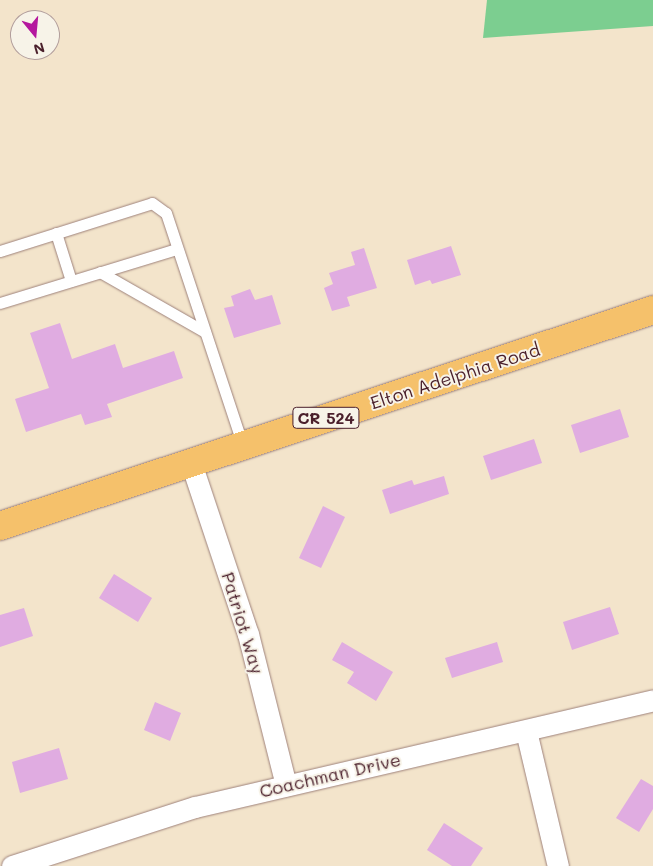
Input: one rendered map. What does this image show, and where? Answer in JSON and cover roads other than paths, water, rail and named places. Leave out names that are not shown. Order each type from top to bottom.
[{"type":"main road","name":"Elton Adelphia Road","points":[[0,526],[653,310]]},
{"type":"street","name":"Patriot Way","points":[[191,463],[250,642],[286,785]]},
{"type":"street","name":"Coachman Drive","points":[[12,866],[166,816],[286,785],[526,731],[653,700]]},
{"type":"street","points":[[526,731],[558,866]]},
{"type":"lane","points":[[0,251],[152,203],[166,213],[242,446]]},
{"type":"lane","points":[[56,233],[71,281]]},
{"type":"lane","points":[[0,303],[177,249]]},
{"type":"lane","points":[[100,272],[205,332]]}]
